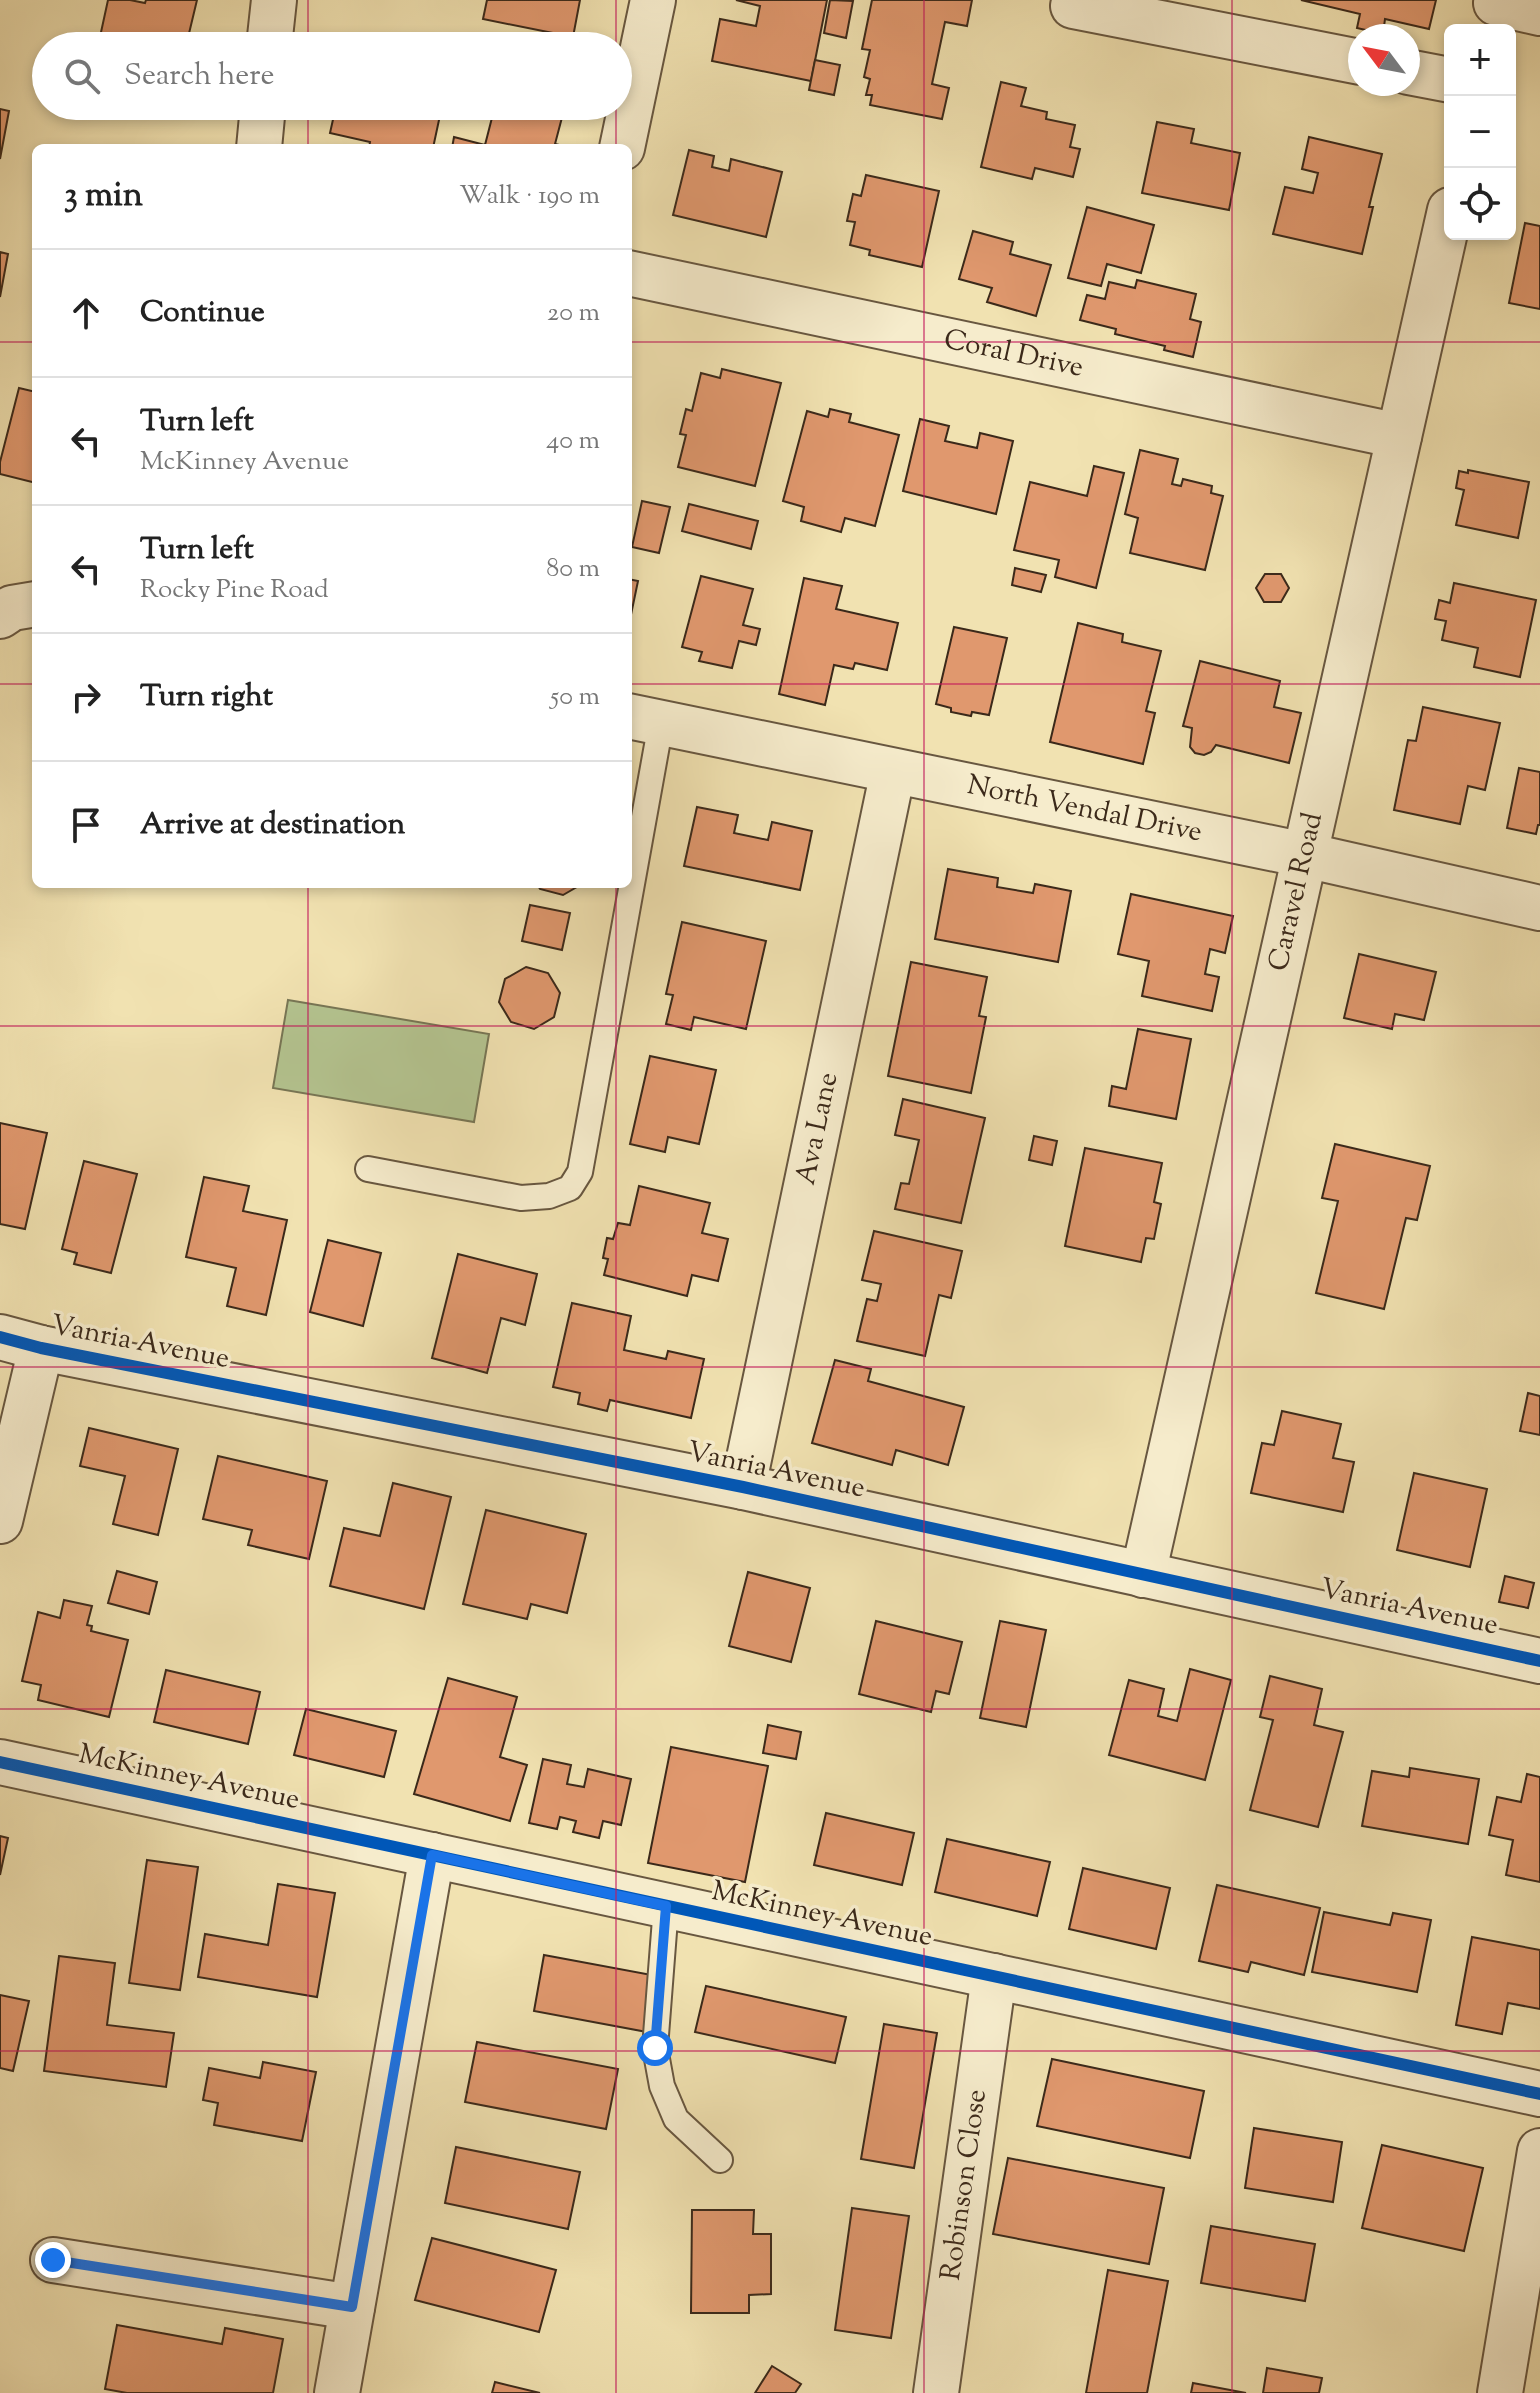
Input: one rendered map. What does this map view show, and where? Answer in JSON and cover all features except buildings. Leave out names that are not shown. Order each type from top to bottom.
[{"type":"street","points":[[271,32],[274,0]]},
{"type":"street","points":[[632,100],[653,0]]},
{"type":"street","points":[[1073,6],[1348,60]]},
{"type":"street","points":[[1495,11],[1540,13]]},
{"type":"street","points":[[1420,74],[1444,79]]},
{"type":"street","points":[[259,144],[262,120]]},
{"type":"street","points":[[623,144],[628,120]]},
{"type":"street","name":"Caravel Road","points":[[1143,1575],[1444,237]]},
{"type":"street","name":"Coral Drive","points":[[632,274],[1399,436]]},
{"type":"street","points":[[0,616],[12,608],[32,605]]},
{"type":"street","name":"North Vendal Drive","points":[[644,719],[1305,855],[1540,908]]},
{"type":"street","name":"Ava Lane","points":[[743,1487],[893,771]]},
{"type":"street","points":[[0,1521],[20,1342]]},
{"type":"street","name":"Vanria Avenue","points":[[20,1342],[743,1487],[1540,1661]]},
{"type":"street","name":"McKinney Avenue","points":[[0,1762],[1540,2094]]},
{"type":"street","points":[[337,2393],[432,1855]]},
{"type":"street","name":"Robinson Close","points":[[936,2393],[994,1976]]},
{"type":"street","points":[[1500,2393],[1540,2151]]},
{"type":"street","points":[[53,2260],[352,2307]]},
{"type":"lane","points":[[632,804],[644,719]]},
{"type":"lane","points":[[368,1169],[521,1198],[549,1196],[570,1188],[580,1172],[620,888]]},
{"type":"lane","points":[[666,1906],[655,2048],[662,2086],[676,2119],[720,2160]]},
{"type":"green space","points":[[288,1000],[489,1034],[474,1122],[273,1088]]},
{"type":"cycle path","points":[[0,1337],[41,1348],[743,1487],[1540,1661]]},
{"type":"cycle path","points":[[0,1762],[1540,2094]]},
{"type":"route","points":[[53,2260],[352,2307],[432,1855],[666,1906],[655,2048]]}]
